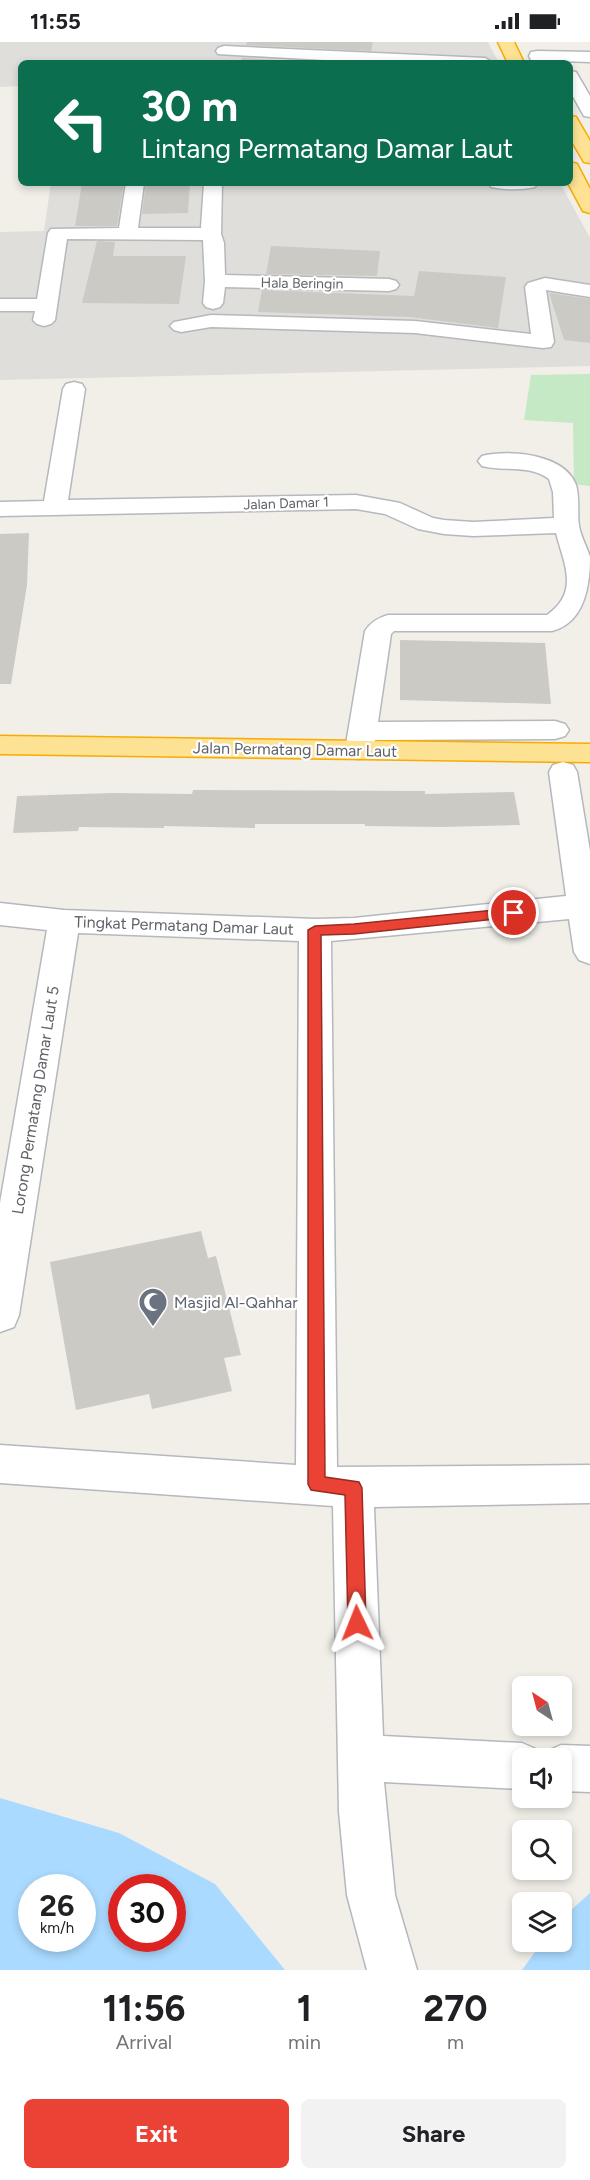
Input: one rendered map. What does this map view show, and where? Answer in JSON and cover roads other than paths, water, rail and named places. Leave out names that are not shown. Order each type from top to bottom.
[{"type":"highway","points":[[506,42],[515,60]]},
{"type":"highway","points":[[573,112],[584,130],[580,139]]},
{"type":"highway","points":[[573,126],[590,158]]},
{"type":"highway","points":[[573,174],[590,207]]},
{"type":"highway","name":"Jalan Permatang Damar Laut","points":[[0,745],[361,741],[590,753]]},
{"type":"highway","name":"Jalan Permatang Damar Laut","points":[[0,766],[578,786]]},
{"type":"street","points":[[476,42],[484,60]]},
{"type":"street","points":[[224,52],[414,60]]},
{"type":"street","points":[[536,54],[561,60],[590,57]]},
{"type":"street","points":[[579,84],[590,112]]},
{"type":"street","points":[[128,232],[135,186]]},
{"type":"street","points":[[211,321],[215,281],[214,243],[211,234],[213,186]]},
{"type":"street","points":[[0,305],[45,312],[58,233],[211,234]]},
{"type":"street","name":"Hala Beringin","points":[[215,281],[389,285]]},
{"type":"street","points":[[181,326],[211,321],[415,327],[543,342],[535,287],[544,284],[590,291]]},
{"type":"street","points":[[55,509],[74,389]]},
{"type":"street","points":[[490,460],[534,464],[555,471],[561,478],[568,511],[567,525],[584,575],[581,589],[561,618],[552,623],[539,625],[388,623],[378,631],[361,741],[555,730]]},
{"type":"street","name":"Jalan Damar 1","points":[[0,509],[357,502],[391,508],[427,524],[444,527],[473,529],[567,525]]},
{"type":"street","points":[[578,786],[583,906],[590,952]]},
{"type":"street","name":"Tingkat Permatang Damar Laut","points":[[0,914],[64,921],[315,930],[354,929],[583,906]]},
{"type":"street","name":"Lorong Permatang Damar Laut 5","points":[[0,1315],[64,921]]},
{"type":"street","points":[[315,930],[335,1486],[371,1895],[392,1970]]},
{"type":"street","points":[[0,1464],[335,1486],[590,1485]]},
{"type":"street","points":[[360,1758],[512,1766]]},
{"type":"street","points":[[572,1768],[590,1769]]},
{"type":"water","points":[[0,1798],[119,1833],[215,1884],[285,1970],[0,1970]]},
{"type":"water","points":[[590,1893],[590,1970],[522,1970],[535,1952],[572,1952],[572,1909]]},
{"type":"place","name":"Masjid Al-Qahhar","points":[[153,1328]]}]
